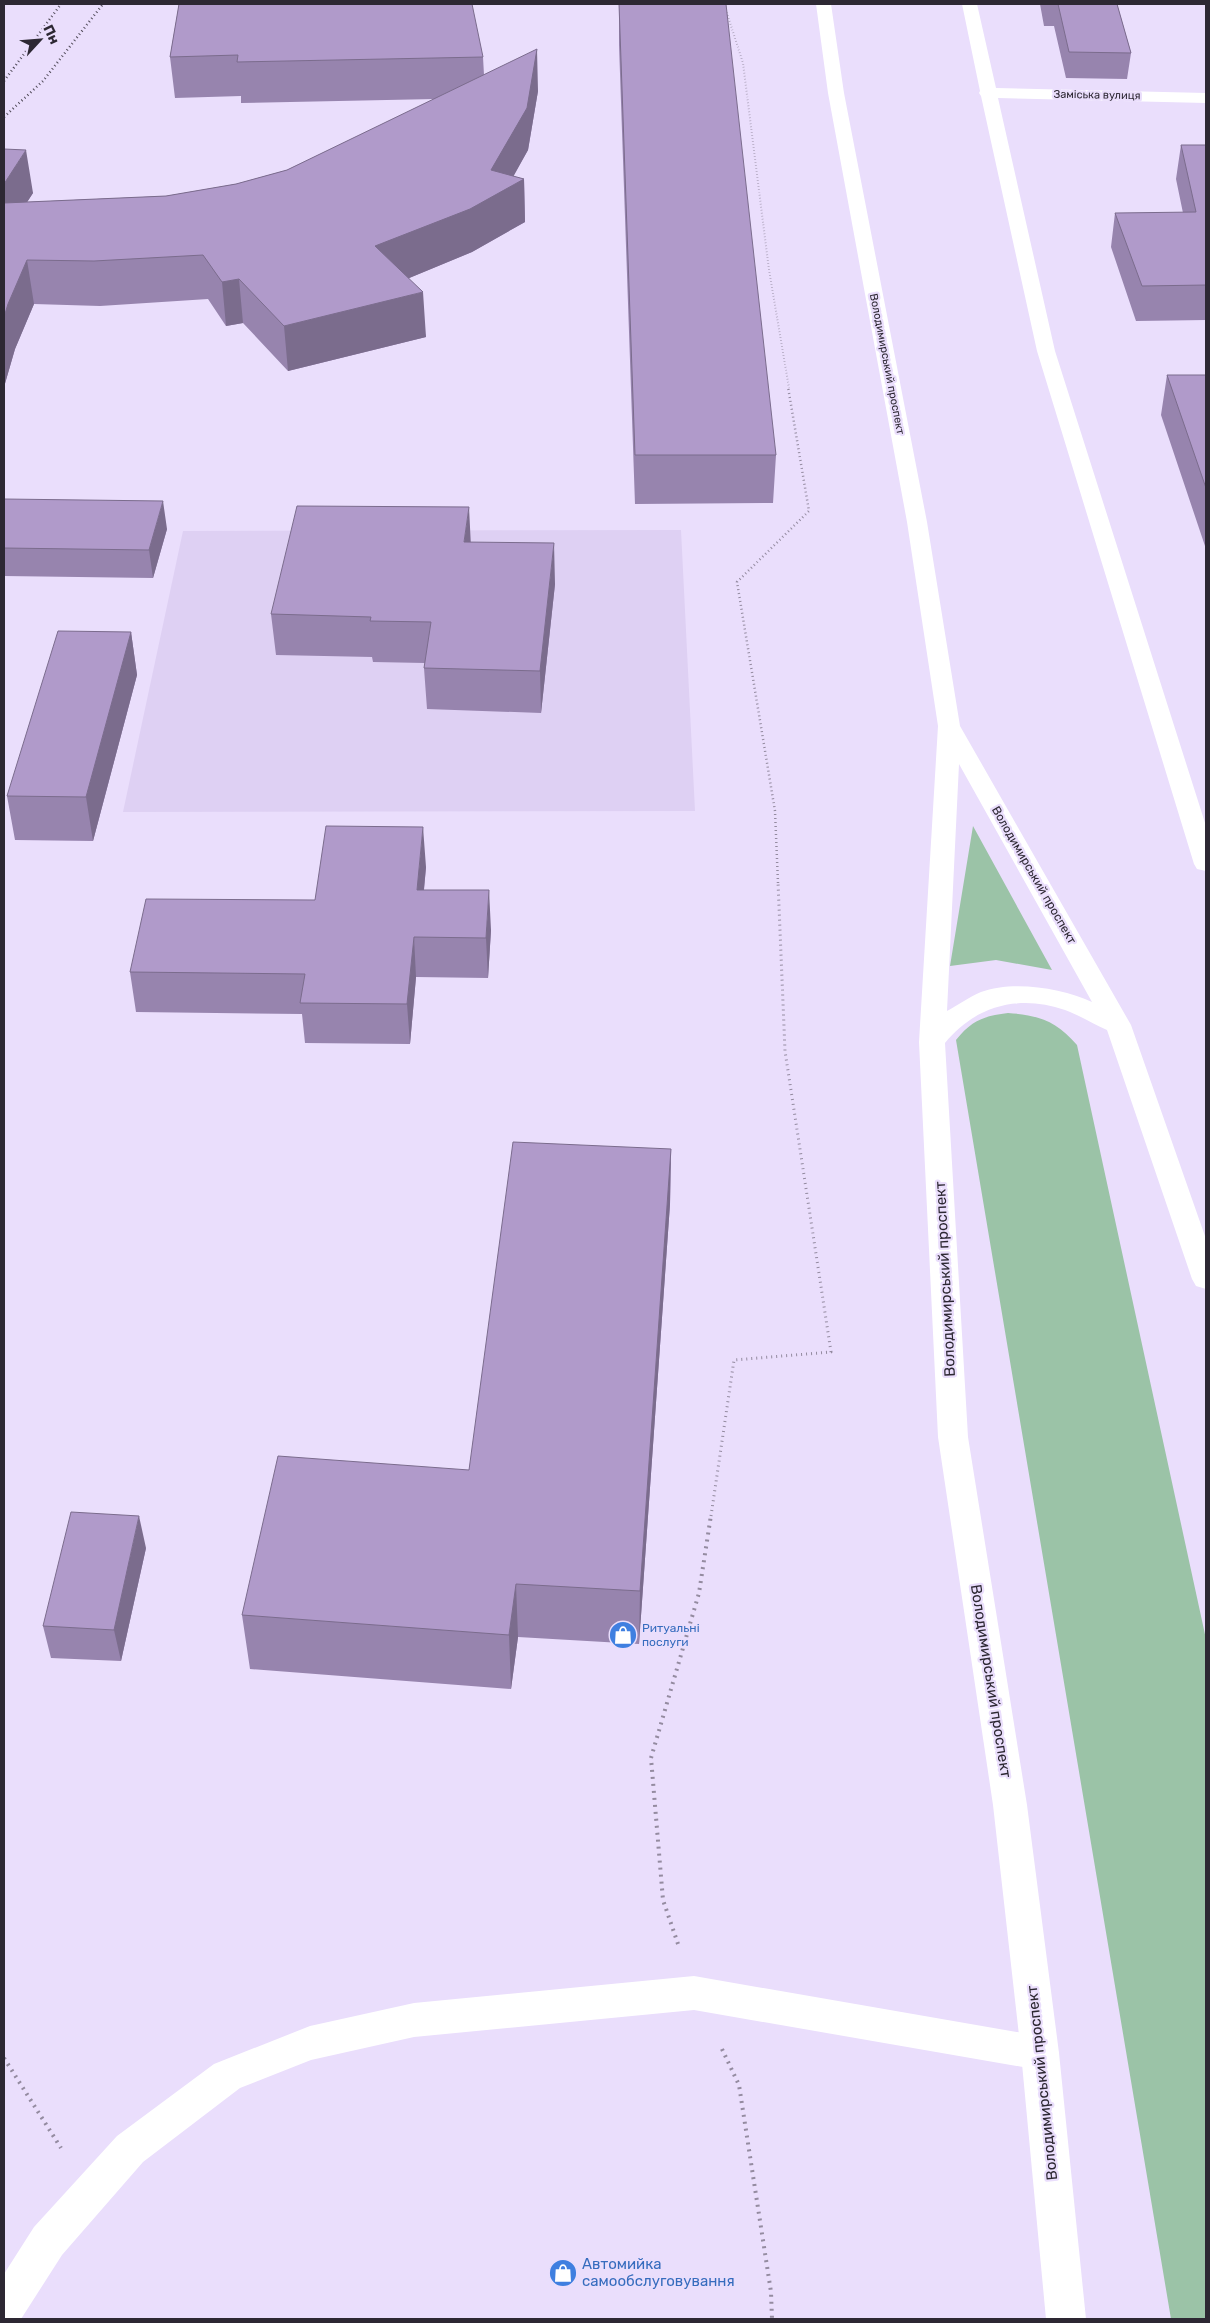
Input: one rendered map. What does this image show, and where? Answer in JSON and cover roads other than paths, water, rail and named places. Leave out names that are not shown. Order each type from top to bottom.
[{"type":"main road","name":"Володимирський проспект","points":[[823,4],[836,93],[917,522],[949,726],[932,1042],[954,1437],[1010,1805],[1040,2053],[1066,2319]]},
{"type":"main road","points":[[969,4],[987,93],[1046,351],[1206,864]]},
{"type":"main road","name":"Заміська вулиця","points":[[987,93],[1206,98]]},
{"type":"main road","name":"Володимирський проспект","points":[[949,726],[1118,1025],[1206,1280]]},
{"type":"main road","points":[[932,1042],[949,1021],[990,998],[1028,994],[1072,1003],[1118,1025]]},
{"type":"main road","points":[[4,2310],[48,2241],[130,2149],[227,2076],[310,2043],[414,2020],[694,1993],[1040,2053]]},
{"type":"railway","points":[[4,81],[61,4]]},
{"type":"railway","points":[[4,117],[43,81],[103,4]]},
{"type":"place","name":"Ритуальні послуги","points":[[623,1635]]},
{"type":"place","name":"Автомийка самообслуговування","points":[[563,2273]]}]
